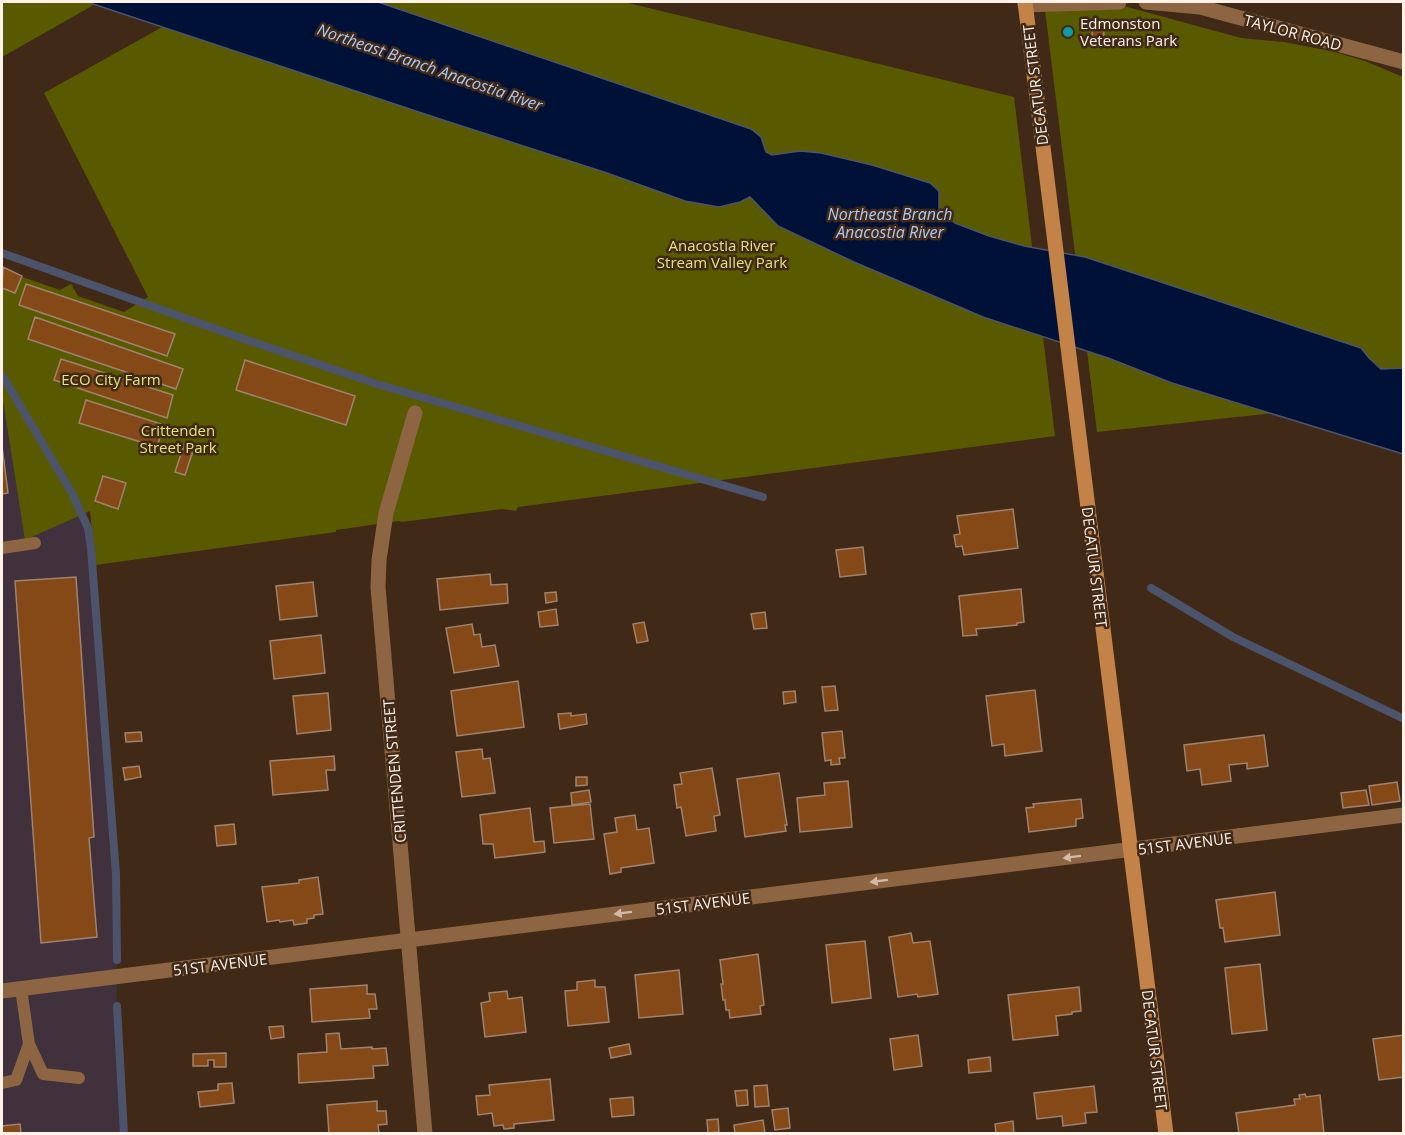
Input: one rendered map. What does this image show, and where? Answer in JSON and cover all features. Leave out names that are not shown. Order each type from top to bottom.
[{"type":"street","points":[[1025,3],[1119,2]]},
{"type":"street","name":"TAYLOR ROAD","points":[[1146,2],[1200,8],[1404,62]]},
{"type":"street","name":"DECATUR STREET","points":[[1025,3],[1166,1134]]},
{"type":"street","name":"CRITTENDEN STREET","points":[[415,412],[386,513],[378,560],[378,587],[425,1134]]},
{"type":"street","name":"51ST AVENUE","points":[[2,990],[1404,815]]},
{"type":"lane","points":[[2,548],[35,543]]},
{"type":"lane","points":[[21,989],[29,1044],[43,1074],[79,1078]]},
{"type":"lane","points":[[2,1083],[16,1080],[29,1044]]},
{"type":"shaded area","points":[[2,375],[82,513],[88,528],[116,874],[117,1006],[124,1133],[2,1133]]},
{"type":"green space","points":[[2,2],[99,2],[2,57]]},
{"type":"green space","name":"Anacostia River Stream Valley Park","points":[[207,2],[624,2],[1014,97],[1055,436],[518,507],[516,511],[502,509],[399,521],[336,530],[336,532],[95,565],[90,511],[25,540],[2,400],[2,270],[60,290],[71,284],[78,296],[124,312],[148,297],[44,93]]},
{"type":"green space","points":[[1044,2],[1109,2],[1241,38],[1284,42],[1331,51],[1365,61],[1403,77],[1403,399],[1097,432]]},
{"type":"water","name":"Northeast Branch Anacostia River","points":[[87,2],[378,2],[751,129],[761,137],[766,152],[772,155],[800,151],[821,153],[872,165],[930,183],[939,191],[939,209],[955,223],[1024,246],[1085,257],[1361,348],[1381,369],[1403,368],[1403,454],[1172,383],[1108,358],[983,317],[854,262],[778,226],[750,197],[719,207],[685,201],[607,173]]},
{"type":"building","points":[[1100,27],[1104,33],[1100,39],[1096,39],[1092,31]]},
{"type":"building","points":[[3,267],[22,276],[15,293],[2,288]]},
{"type":"building","points":[[26,284],[175,334],[167,356],[19,305]]},
{"type":"building","points":[[35,317],[183,369],[176,389],[28,339]]},
{"type":"building","points":[[61,359],[173,395],[167,418],[54,380]]},
{"type":"building","points":[[245,360],[355,396],[346,425],[236,390]]},
{"type":"building","points":[[86,400],[164,425],[157,447],[79,423]]},
{"type":"building","points":[[185,442],[195,445],[185,475],[175,472]]},
{"type":"building","points":[[2,446],[8,493],[2,494]]},
{"type":"building","points":[[103,476],[126,483],[118,509],[95,501]]},
{"type":"building","points":[[1013,509],[1018,548],[964,555],[962,546],[956,547],[954,535],[960,534],[957,516]]},
{"type":"building","points":[[863,547],[866,574],[840,577],[836,550]]},
{"type":"building","points":[[490,574],[491,585],[507,584],[508,603],[440,610],[437,579]]},
{"type":"building","points":[[76,577],[94,837],[89,838],[97,937],[41,943],[15,581]]},
{"type":"building","points":[[313,582],[317,616],[280,620],[276,586]]},
{"type":"building","points":[[1021,589],[1024,622],[1017,623],[1017,625],[976,629],[977,635],[963,636],[959,596]]},
{"type":"building","points":[[556,592],[557,601],[546,603],[545,593]]},
{"type":"building","points":[[556,609],[558,625],[540,627],[538,612]]},
{"type":"building","points":[[765,612],[767,628],[754,629],[751,614]]},
{"type":"building","points":[[644,622],[648,641],[637,643],[633,624]]},
{"type":"building","points":[[472,624],[474,635],[480,634],[482,647],[495,645],[499,666],[454,673],[446,628]]},
{"type":"building","points":[[321,635],[325,673],[274,679],[270,641]]},
{"type":"building","points":[[518,681],[524,727],[457,736],[451,691]]},
{"type":"building","points":[[835,686],[838,710],[825,711],[822,687]]},
{"type":"building","points":[[1035,690],[1042,751],[1005,756],[1004,744],[992,746],[986,696]]},
{"type":"building","points":[[795,691],[796,702],[784,704],[783,692]]},
{"type":"building","points":[[328,693],[331,730],[297,734],[293,696]]},
{"type":"building","points":[[571,713],[571,716],[586,714],[587,724],[560,729],[558,714]]},
{"type":"building","points":[[842,731],[845,758],[839,758],[840,764],[831,765],[831,760],[825,761],[822,733]]},
{"type":"building","points":[[141,732],[142,741],[126,742],[125,733]]},
{"type":"building","points":[[1264,735],[1268,766],[1247,769],[1247,763],[1229,765],[1231,781],[1202,785],[1200,769],[1187,771],[1184,745]]},
{"type":"building","points":[[482,749],[483,759],[490,758],[495,793],[462,797],[456,752]]},
{"type":"building","points":[[334,756],[335,770],[326,770],[328,790],[273,795],[270,761]]},
{"type":"building","points":[[139,766],[141,777],[125,780],[123,768]]},
{"type":"building","points":[[712,768],[720,815],[714,816],[716,831],[686,836],[681,807],[677,808],[674,785],[682,784],[680,773]]},
{"type":"building","points":[[779,773],[786,831],[745,837],[737,779]]},
{"type":"building","points":[[576,777],[587,777],[587,785],[576,786]]},
{"type":"building","points":[[848,781],[852,827],[800,832],[797,798],[825,795],[824,783]]},
{"type":"building","points":[[1397,782],[1400,801],[1372,805],[1369,786]]},
{"type":"building","points":[[589,790],[591,802],[572,805],[571,793]]},
{"type":"building","points":[[1366,790],[1369,805],[1343,808],[1341,793]]},
{"type":"building","points":[[1081,799],[1083,818],[1076,819],[1076,826],[1029,832],[1026,808],[1034,807],[1033,804]]},
{"type":"building","points":[[590,804],[594,839],[554,843],[550,808]]},
{"type":"building","points":[[530,808],[534,842],[544,841],[545,852],[495,858],[493,844],[483,844],[480,815]]},
{"type":"building","points":[[635,815],[637,830],[649,828],[654,863],[621,868],[621,872],[610,874],[604,834],[617,832],[615,818]]},
{"type":"building","points":[[234,824],[236,844],[217,846],[215,826]]},
{"type":"building","points":[[318,877],[323,914],[314,915],[314,918],[307,919],[307,923],[294,925],[293,920],[267,922],[262,887],[299,883],[299,880]]},
{"type":"building","points":[[1275,892],[1280,935],[1225,942],[1223,928],[1220,928],[1216,900]]},
{"type":"building","points":[[911,933],[913,943],[930,941],[938,994],[898,997],[889,937]]},
{"type":"building","points":[[865,941],[871,998],[832,1003],[826,945]]},
{"type":"building","points":[[758,954],[764,1005],[760,1006],[761,1014],[730,1018],[729,1010],[726,1010],[725,1000],[723,1000],[720,960]]},
{"type":"building","points":[[1260,964],[1267,1030],[1232,1034],[1225,968]]},
{"type":"building","points":[[679,970],[683,1014],[639,1018],[635,975]]},
{"type":"building","points":[[595,980],[595,987],[605,987],[609,1022],[568,1026],[565,991],[577,990],[577,982]]},
{"type":"building","points":[[367,985],[367,994],[375,994],[377,1009],[369,1009],[370,1018],[312,1022],[310,989]]},
{"type":"building","points":[[1079,987],[1081,1011],[1056,1016],[1058,1035],[1013,1040],[1008,995]]},
{"type":"building","points":[[507,991],[508,999],[522,997],[526,1032],[485,1037],[481,1003],[490,1001],[489,993]]},
{"type":"building","points":[[283,1026],[284,1037],[271,1039],[269,1027]]},
{"type":"building","points":[[339,1033],[341,1049],[386,1048],[388,1065],[373,1066],[374,1078],[299,1083],[298,1054],[327,1052],[326,1034]]},
{"type":"building","points":[[918,1035],[922,1066],[894,1070],[890,1039]]},
{"type":"building","points":[[1404,1035],[1404,1077],[1379,1080],[1373,1039]]},
{"type":"building","points":[[629,1044],[631,1054],[611,1058],[609,1048]]},
{"type":"building","points":[[226,1053],[226,1067],[214,1067],[214,1060],[208,1060],[208,1066],[193,1066],[193,1054]]},
{"type":"building","points":[[990,1057],[991,1071],[969,1073],[968,1060]]},
{"type":"building","points":[[550,1079],[554,1120],[514,1124],[514,1128],[504,1129],[503,1125],[494,1126],[492,1113],[478,1115],[476,1096],[490,1095],[489,1085]]},
{"type":"building","points":[[232,1083],[234,1103],[200,1107],[198,1092],[218,1090],[218,1084]]},
{"type":"building","points":[[767,1085],[769,1106],[755,1107],[754,1086]]},
{"type":"building","points":[[1094,1086],[1097,1112],[1085,1113],[1086,1123],[1063,1126],[1062,1116],[1037,1119],[1034,1093]]},
{"type":"building","points":[[747,1090],[748,1105],[737,1106],[735,1091]]},
{"type":"building","points":[[1305,1094],[1306,1097],[1320,1095],[1324,1134],[1239,1134],[1236,1113],[1295,1105],[1294,1099],[1300,1099],[1299,1095]]},
{"type":"building","points":[[633,1097],[634,1115],[612,1117],[610,1099]]},
{"type":"building","points":[[377,1101],[377,1111],[386,1111],[387,1124],[378,1125],[379,1134],[329,1134],[327,1105]]},
{"type":"building","points":[[788,1108],[790,1128],[775,1130],[772,1110]]},
{"type":"building","points":[[718,1119],[719,1132],[708,1133],[707,1120]]},
{"type":"building","points":[[763,1120],[765,1134],[735,1134],[734,1125]]},
{"type":"building","points":[[1013,1121],[1014,1134],[996,1134],[995,1124]]},
{"type":"building","points":[[20,1124],[21,1134],[2,1134],[2,1126]]},
{"type":"waterway","points":[[2,253],[377,384],[763,497]]},
{"type":"waterway","points":[[2,375],[73,495],[88,528],[116,874],[117,960]]},
{"type":"waterway","points":[[1151,588],[1233,637],[1404,719]]},
{"type":"waterway","points":[[117,1006],[124,1134]]},
{"type":"place","name":"Edmonston Veterans Park","points":[[1068,32]]},
{"type":"park label","name":"ECO City Farm","points":[[111,379]]},
{"type":"park label","name":"Crittenden Street Park","points":[[178,438]]}]
